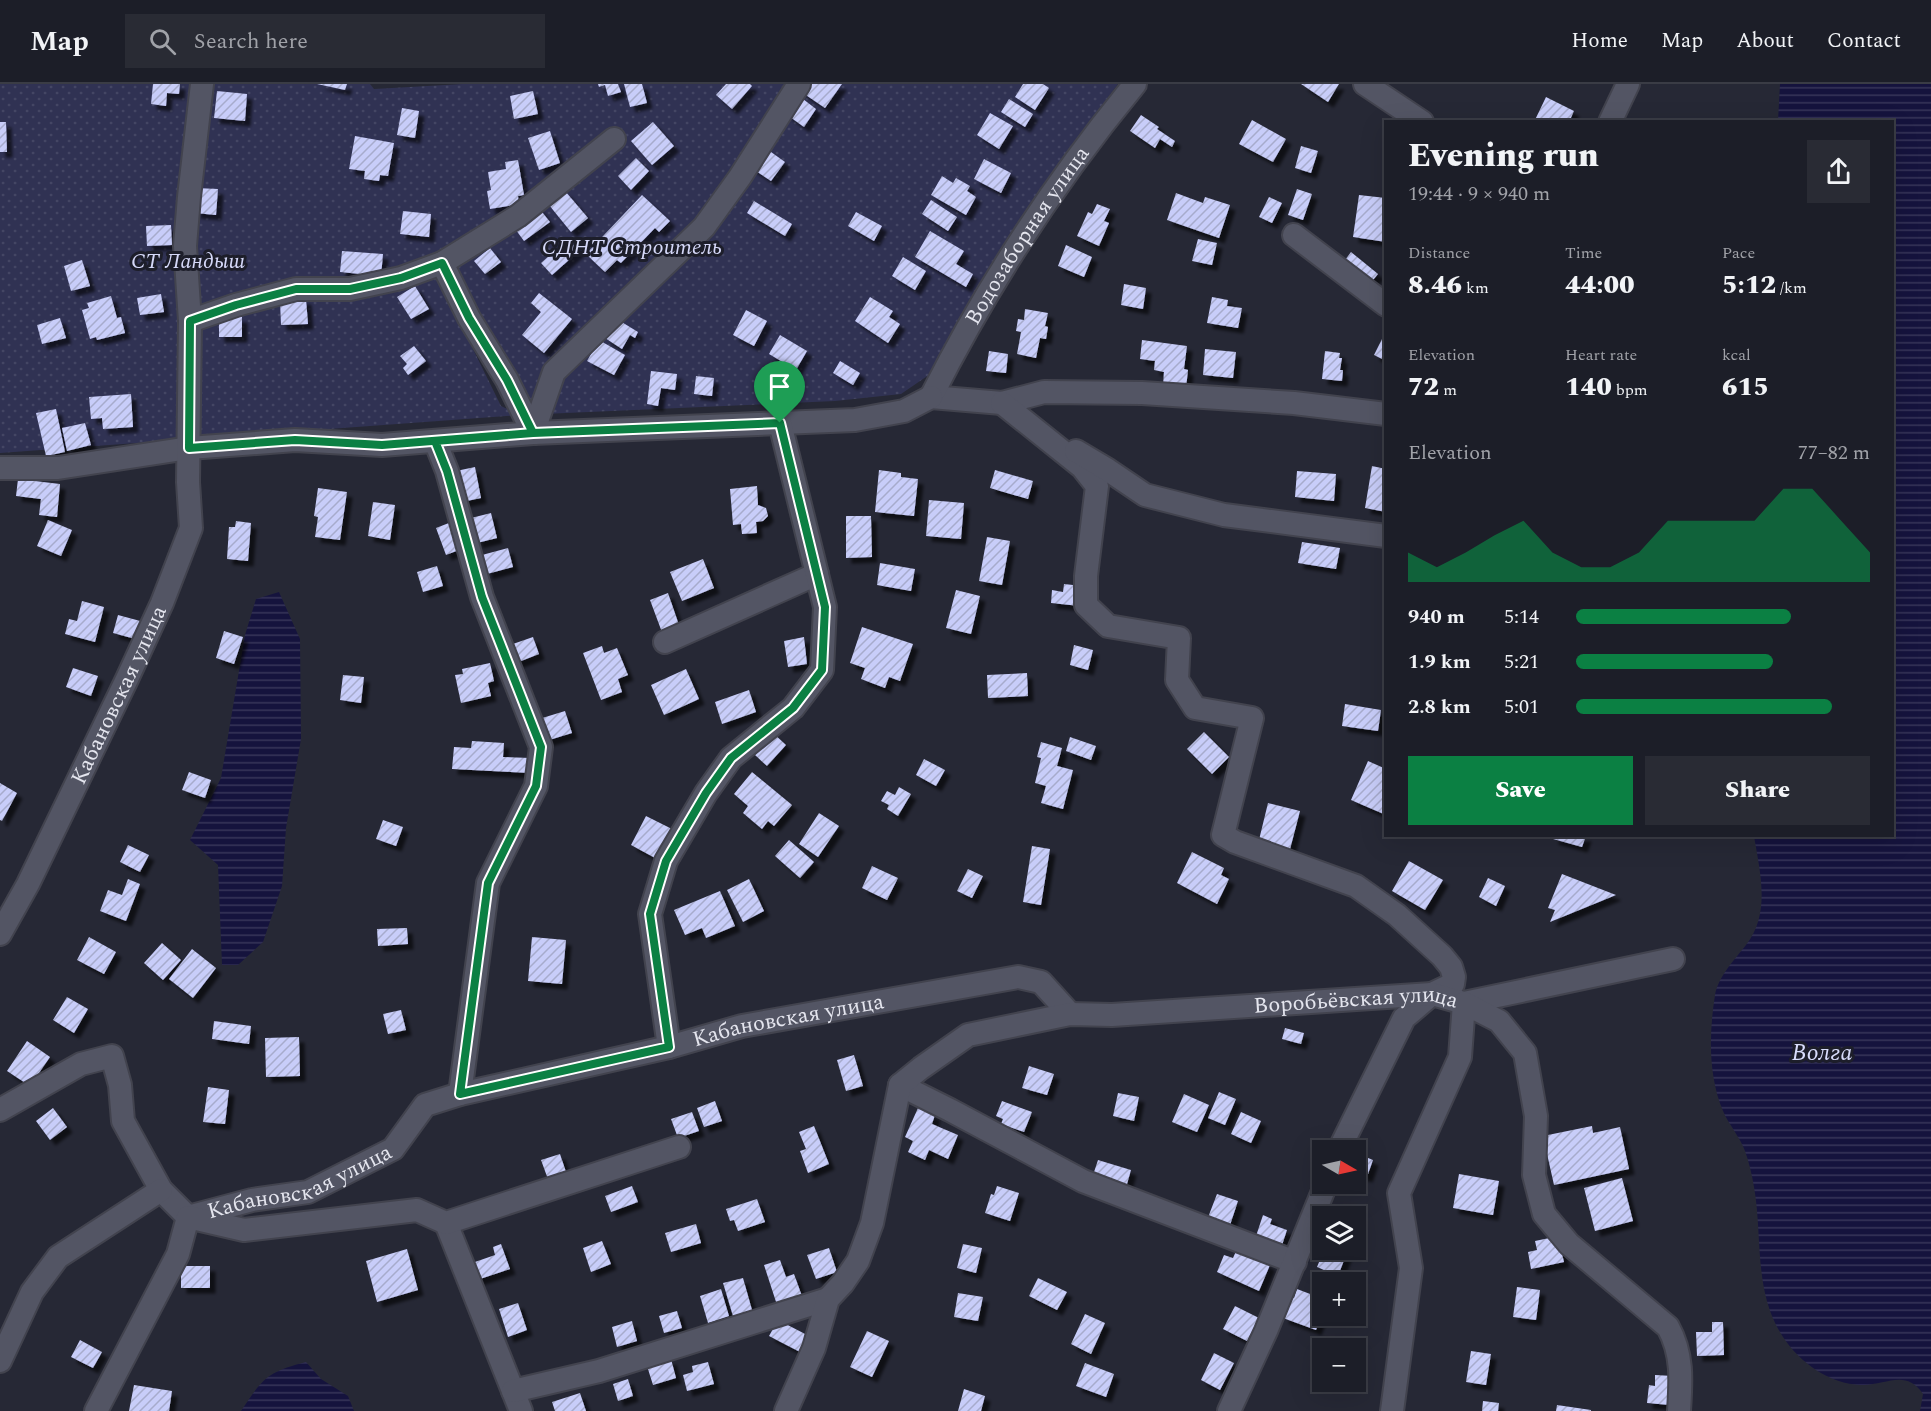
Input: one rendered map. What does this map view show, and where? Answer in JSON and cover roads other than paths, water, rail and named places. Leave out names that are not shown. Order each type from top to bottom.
[{"type":"street","name":"Кабановская улица","points":[[0,934],[28,884],[162,603],[191,528],[190,321],[185,246],[202,84]]},
{"type":"street","points":[[533,433],[554,372],[704,227],[740,177],[799,84]]},
{"type":"street","name":"Водозаборная улица","points":[[931,397],[959,342],[1024,236],[1110,114],[1135,84]]},
{"type":"street","points":[[1365,84],[1419,120]]},
{"type":"street","points":[[1611,120],[1628,84]]},
{"type":"street","points":[[190,321],[236,305],[296,289],[350,289],[401,278],[442,263],[518,216],[565,181],[614,139]]},
{"type":"street","points":[[1294,235],[1384,303]]},
{"type":"street","points":[[442,263],[469,318],[507,380],[533,433]]},
{"type":"street","points":[[0,468],[58,468],[189,445],[295,440],[382,445],[533,433],[855,420],[904,411],[931,397],[1002,403],[1044,392],[1142,393],[1294,403],[1384,414]]},
{"type":"street","points":[[1002,403],[1082,468],[1097,486],[1086,576],[1086,605],[1108,626],[1179,638],[1177,680],[1195,708],[1252,718],[1222,835],[1235,842],[1356,886],[1397,915],[1451,967],[1454,977],[1453,984],[1432,994],[1404,1018],[1344,1140]]},
{"type":"street","points":[[669,1047],[650,914],[666,861],[706,793],[731,758],[793,708],[822,670],[825,607],[780,423]]},
{"type":"street","points":[[1028,424],[1108,470],[1145,495],[1224,516],[1384,536]]},
{"type":"street","points":[[435,441],[447,471],[482,597],[541,747],[536,786],[488,883],[460,1094]]},
{"type":"street","points":[[665,642],[817,574]]},
{"type":"street","name":"Воробьёвская улица","points":[[900,1085],[968,1035],[1070,1014],[1112,1015],[1432,994],[1464,1003],[1673,958]]},
{"type":"street","name":"Кабановская улица","points":[[0,1110],[81,1064],[112,1056],[120,1085],[123,1121],[161,1190],[188,1217],[252,1200],[308,1192],[393,1149],[425,1105],[460,1094],[669,1047],[742,1026],[1018,977],[1041,982],[1070,1014]]},
{"type":"street","points":[[1392,1411],[1411,1269],[1399,1193],[1460,1058],[1464,1003],[1499,1021],[1525,1053],[1536,1116],[1534,1175],[1544,1214],[1569,1244],[1655,1313],[1668,1327],[1676,1341],[1682,1366],[1679,1411]]},
{"type":"street","points":[[786,1411],[814,1348],[828,1299],[858,1262],[872,1224],[900,1085],[1083,1182],[1295,1262]]},
{"type":"street","points":[[96,1411],[178,1254],[188,1217],[244,1230],[417,1210],[446,1223],[679,1147]]},
{"type":"street","points":[[0,1361],[32,1292],[58,1257],[161,1190]]},
{"type":"street","points":[[1229,1411],[1295,1262],[1322,1194]]},
{"type":"street","points":[[446,1223],[517,1401],[599,1371],[828,1299]]},
{"type":"water","name":"Волга","points":[[1780,84],[1931,84],[1931,1411],[1920,1411],[1923,1394],[1909,1382],[1895,1380],[1861,1385],[1838,1381],[1807,1363],[1783,1337],[1767,1301],[1763,1283],[1757,1206],[1749,1164],[1743,1146],[1723,1111],[1712,1068],[1712,1024],[1717,988],[1727,969],[1754,933],[1759,920],[1762,892],[1754,837],[1894,837],[1894,120],[1778,120]]},
{"type":"water","points":[[279,592],[300,639],[301,739],[286,828],[282,886],[263,942],[238,965],[222,965],[218,865],[190,840],[221,778],[245,635],[256,599]]},
{"type":"water","points":[[306,1362],[321,1379],[348,1396],[354,1411],[241,1411],[267,1378],[282,1369]]},
{"type":"park label","name":"СДНТ Строитель","points":[[632,247]]},
{"type":"park label","name":"СТ Ландыш","points":[[188,261]]}]
